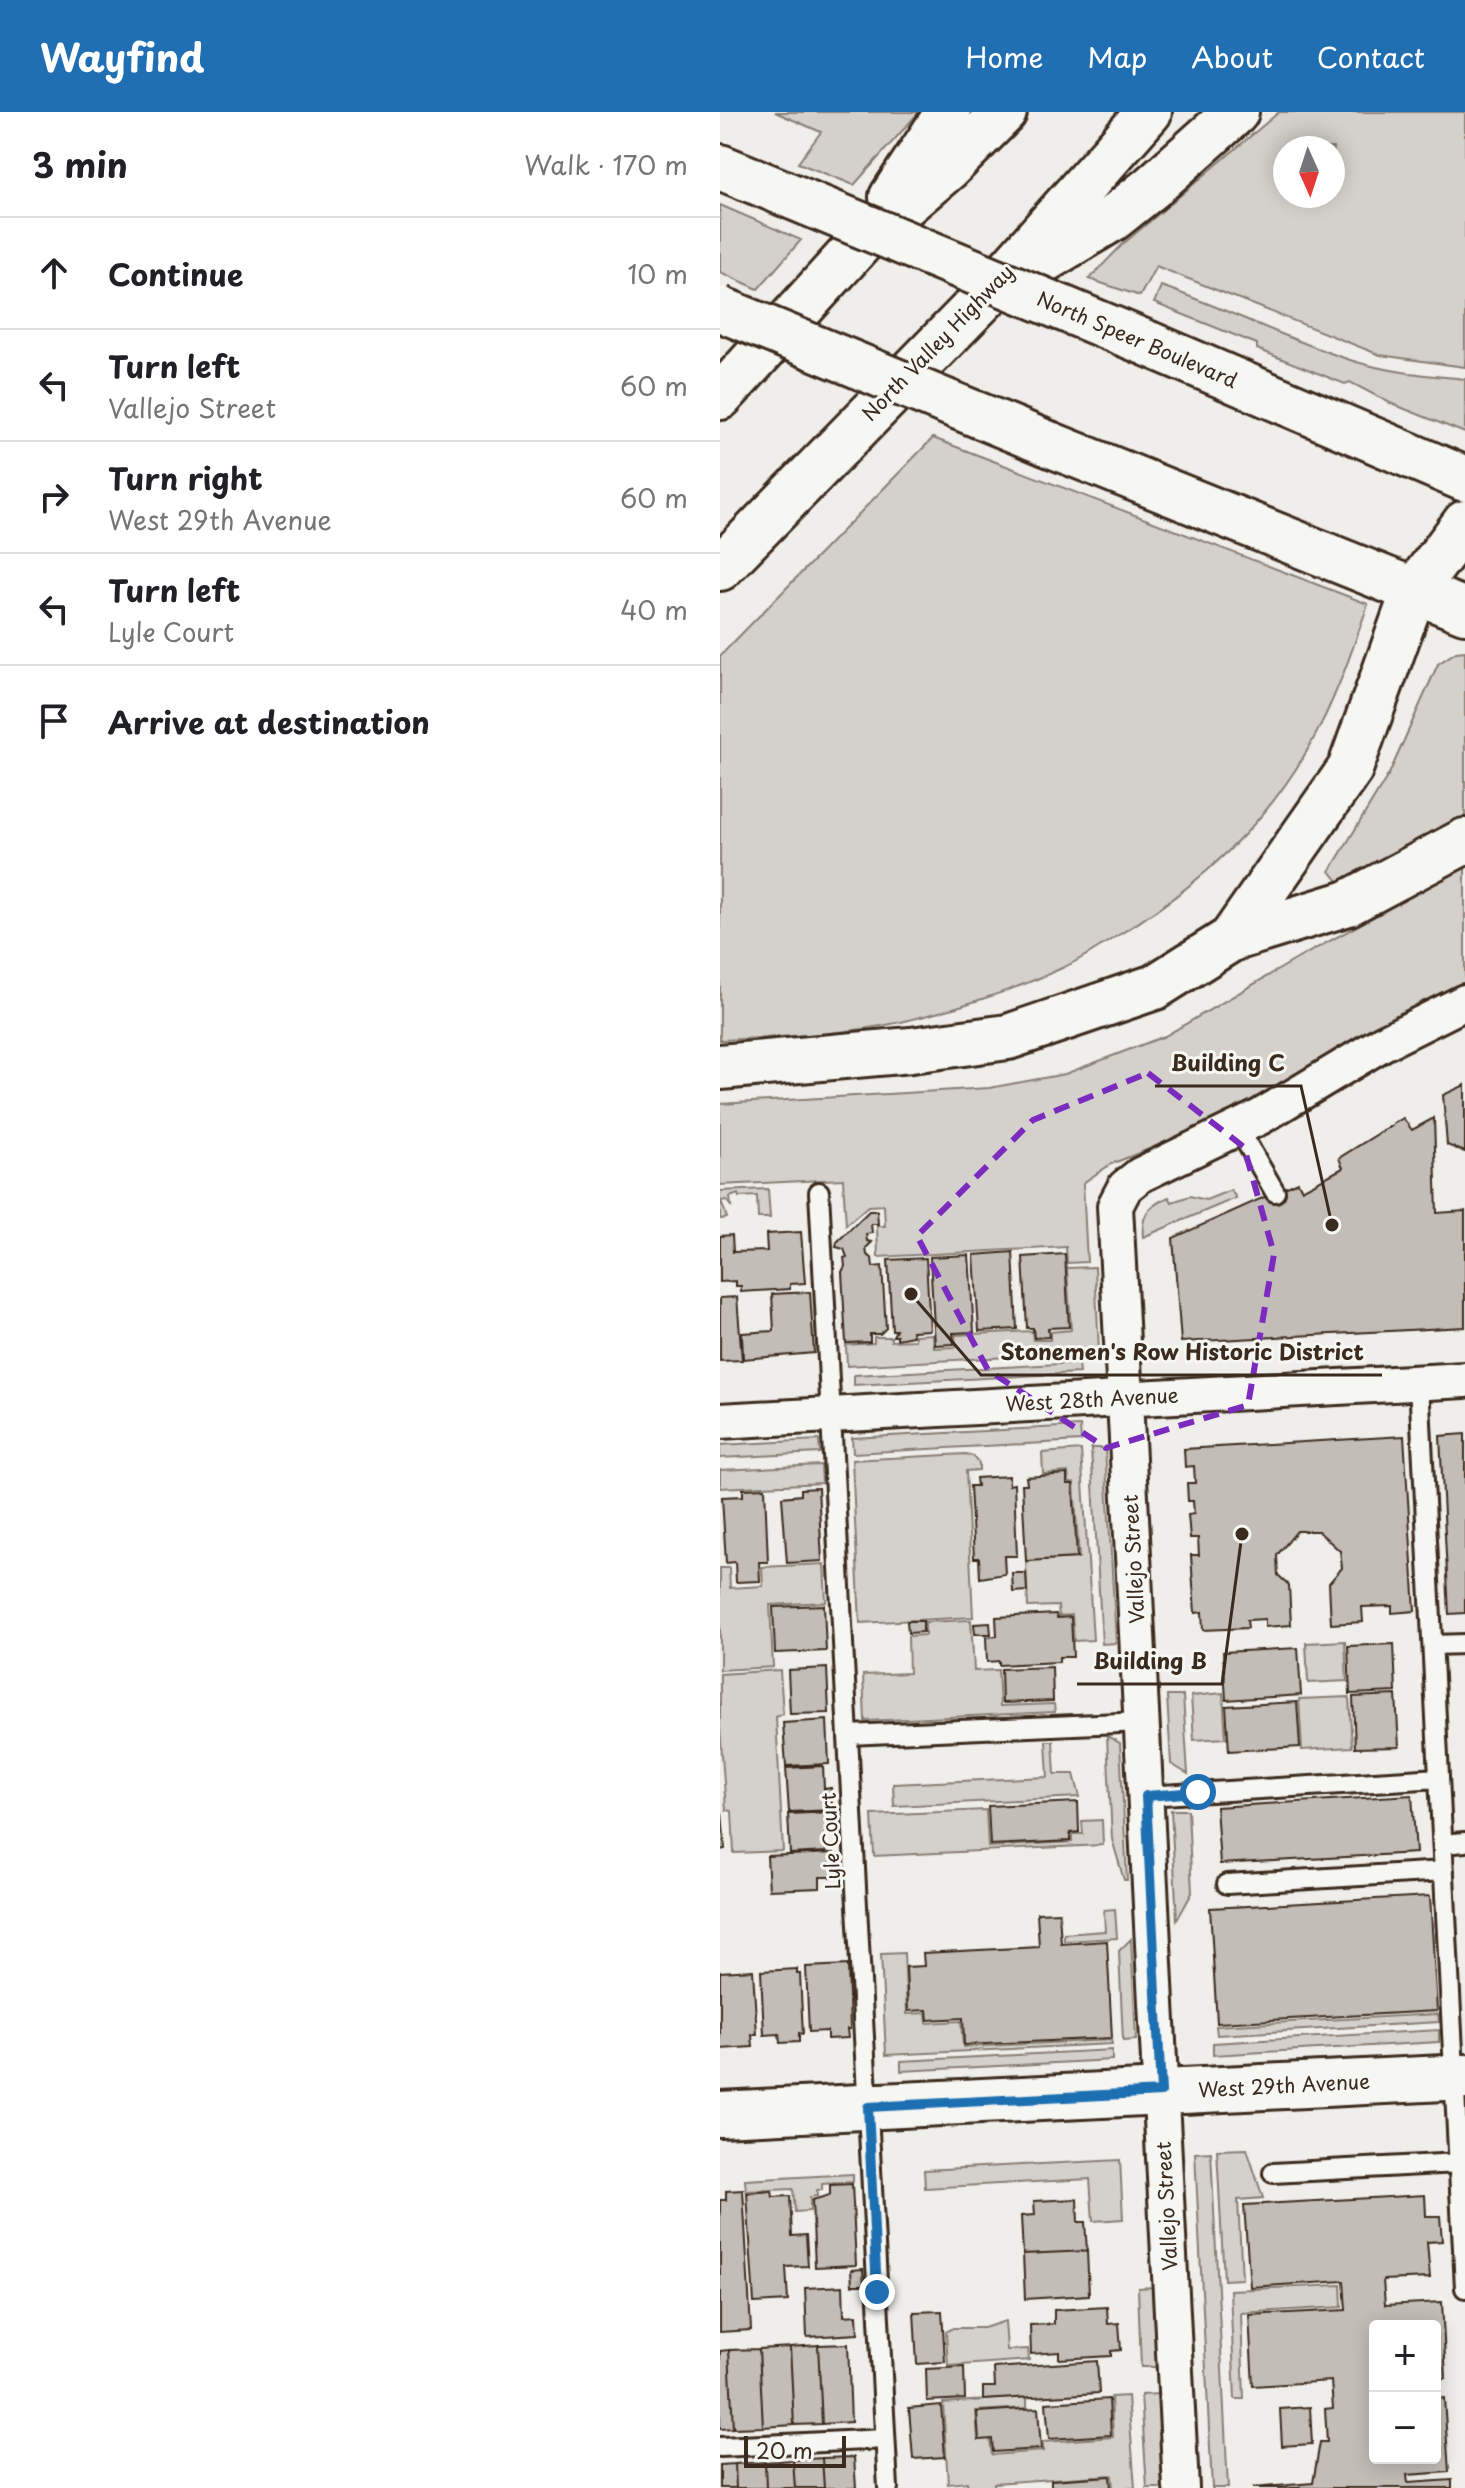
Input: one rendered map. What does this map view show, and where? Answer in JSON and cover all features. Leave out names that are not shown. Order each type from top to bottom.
[{"type":"main road","points":[[863,240],[948,112]]},
{"type":"main road","points":[[720,397],[863,240],[948,168],[1004,112]]},
{"type":"main road","name":"North Valley Highway","points":[[720,568],[986,296],[1149,112]]},
{"type":"main road","points":[[986,296],[1112,219],[1236,112]]},
{"type":"main road","name":"North Speer Boulevard","points":[[738,175],[1149,344],[1465,479]]},
{"type":"main road","points":[[720,309],[1465,611]]},
{"type":"main road","points":[[1231,939],[1350,769],[1414,591],[1465,523]]},
{"type":"main road","points":[[720,1067],[911,1050],[1008,1037],[1155,987],[1231,939],[1348,903],[1465,841]]},
{"type":"main road","name":"West 29th Avenue","points":[[720,2114],[1460,2077]]},
{"type":"street","points":[[1238,1128],[1383,1043],[1465,1002]]},
{"type":"street","name":"Vallejo Street","points":[[1181,2488],[1115,1206],[1125,1187],[1140,1175],[1238,1128]]},
{"type":"street","name":"West 28th Avenue","points":[[720,1421],[1465,1380]]},
{"type":"lane","points":[[1238,1128],[1275,1192]]},
{"type":"lane","name":"Lyle Court","points":[[819,1192],[888,2488]]},
{"type":"lane","points":[[1419,1383],[1444,1871],[1460,2077],[1459,2163],[1465,2288]]},
{"type":"lane","points":[[1433,1645],[1465,1644]]},
{"type":"lane","points":[[848,1735],[1142,1722]]},
{"type":"lane","points":[[1146,1796],[1439,1778]]},
{"type":"lane","points":[[1443,1844],[1465,1842]]},
{"type":"lane","points":[[1227,1884],[1444,1871]]},
{"type":"lane","points":[[1273,2173],[1459,2163]]},
{"type":"lane","points":[[720,2447],[885,2439]]},
{"type":"highlighted area","points":[[1148,1073],[1244,1147],[1274,1254],[1248,1405],[1106,1448],[988,1370],[917,1236],[1033,1120]]},
{"type":"shaded area","points":[[775,112],[919,112],[854,185],[798,163],[821,132]]},
{"type":"shaded area","points":[[1279,112],[1465,112],[1465,367],[1380,355],[1156,266],[1140,296],[1089,279],[1123,244]]},
{"type":"shaded area","points":[[720,205],[801,240],[758,289],[720,272]]},
{"type":"shaded area","points":[[1161,286],[1350,360],[1392,370],[1465,379],[1465,433],[1390,403],[1350,382],[1345,384],[1257,349],[1257,344],[1154,303]]},
{"type":"shaded area","points":[[933,438],[1368,604],[1355,642],[1317,732],[1268,807],[1221,858],[1139,922],[1086,955],[1044,976],[941,1012],[856,1030],[720,1040],[720,656]]},
{"type":"shaded area","points":[[1465,651],[1465,818],[1350,883],[1338,881],[1330,871],[1390,772],[1438,664],[1456,652]]},
{"type":"shaded area","points":[[1465,867],[1465,987],[1246,1111],[1111,1164],[1083,1183],[1087,1262],[1067,1263],[1066,1247],[878,1257],[877,1226],[885,1226],[884,1205],[868,1206],[846,1225],[843,1179],[720,1185],[720,1104],[989,1088],[1065,1074],[1165,1036],[1302,956]]},
{"type":"shaded area","points":[[768,1189],[770,1218],[758,1218],[757,1196],[739,1197],[738,1194],[730,1197],[731,1206],[726,1200],[721,1201],[727,1218],[720,1219],[720,1191]]},
{"type":"shaded area","points":[[1231,1190],[1236,1198],[1143,1237],[1147,1212],[1162,1200],[1169,1197],[1172,1202],[1190,1196],[1206,1200]]},
{"type":"shaded area","points":[[1095,1267],[1099,1352],[847,1366],[846,1345],[874,1343],[874,1337],[891,1337],[891,1341],[915,1340],[915,1335],[933,1334],[934,1348],[956,1347],[955,1335],[1032,1331],[1033,1340],[1050,1340],[1050,1332],[1071,1330],[1067,1268]]},
{"type":"shaded area","points":[[1078,1363],[1079,1373],[854,1385],[854,1375]]},
{"type":"shaded area","points":[[1080,1426],[1081,1441],[853,1453],[852,1438]]},
{"type":"shaded area","points":[[819,1440],[820,1453],[720,1458],[720,1445]]},
{"type":"shaded area","points":[[1091,1448],[1105,1448],[1116,1643],[1102,1644]]},
{"type":"shaded area","points":[[1081,1450],[1093,1640],[1074,1641],[1072,1615],[1059,1616],[1058,1606],[1028,1607],[1026,1561],[1079,1558],[1074,1483],[1069,1483],[1068,1472],[1043,1474],[1042,1453]]},
{"type":"shaded area","points":[[966,1454],[979,1463],[979,1470],[966,1471],[973,1617],[860,1623],[852,1460]]},
{"type":"shaded area","points":[[821,1465],[822,1483],[720,1488],[720,1470]]},
{"type":"shaded area","points":[[824,1564],[826,1602],[770,1605],[773,1667],[720,1670],[720,1568],[729,1568],[730,1588],[763,1586],[762,1567]]},
{"type":"shaded area","points":[[971,1620],[974,1671],[998,1670],[1000,1706],[1054,1704],[1055,1712],[865,1721],[863,1675],[909,1673],[908,1636],[925,1635],[925,1622]]},
{"type":"shaded area","points":[[1345,1641],[1347,1681],[1308,1683],[1306,1643]]},
{"type":"shaded area","points":[[780,1670],[783,1714],[776,1717],[783,1851],[734,1853],[732,1811],[726,1810],[720,1674]]},
{"type":"shaded area","points":[[1223,1693],[1226,1738],[1194,1740],[1191,1696]]},
{"type":"shaded area","points":[[1167,1696],[1183,1696],[1188,1774],[1171,1764]]},
{"type":"shaded area","points":[[1349,1697],[1352,1747],[1302,1750],[1299,1699]]},
{"type":"shaded area","points":[[1107,1736],[1120,1743],[1127,1880],[1124,1880],[1112,1839]]},
{"type":"shaded area","points":[[1046,1741],[1053,1741],[1055,1774],[1074,1774],[1080,1797],[894,1806],[893,1784],[1048,1777]]},
{"type":"shaded area","points":[[986,1810],[988,1847],[1072,1842],[1072,1834],[1083,1834],[1082,1821],[1102,1820],[1103,1845],[874,1856],[872,1815]]},
{"type":"shaded area","points":[[1171,1810],[1188,1810],[1192,1893],[1177,1920]]},
{"type":"shaded area","points":[[1115,1909],[1117,1938],[1064,1941],[1064,1934],[1105,1931],[1104,1910]]},
{"type":"shaded area","points":[[1131,1939],[1136,2040],[1123,2041],[1119,1951]]},
{"type":"shaded area","points":[[904,1953],[907,2014],[926,2013],[927,2023],[961,2021],[963,2047],[1111,2040],[1112,2044],[886,2055],[881,1954]]},
{"type":"shaded area","points":[[1438,2014],[1439,2022],[1217,2035],[1216,2026]]},
{"type":"shaded area","points":[[1439,2030],[1439,2042],[1213,2055],[1213,2043]]},
{"type":"shaded area","points":[[1112,2050],[1112,2060],[901,2071],[901,2061]]},
{"type":"shaded area","points":[[1247,2149],[1263,2198],[1238,2200],[1242,2279],[1224,2280],[1217,2150]]},
{"type":"shaded area","points":[[1211,2152],[1228,2488],[1212,2488],[1195,2153]]},
{"type":"shaded area","points":[[1120,2160],[1123,2219],[1093,2221],[1090,2179],[925,2188],[924,2170]]},
{"type":"shaded area","points":[[853,2174],[853,2182],[822,2184],[817,2196],[810,2197],[810,2211],[795,2212],[793,2189],[746,2191],[745,2180]]},
{"type":"shaded area","points":[[1341,2285],[1342,2307],[1241,2313],[1244,2399],[1235,2399],[1230,2290]]},
{"type":"shaded area","points":[[1155,2287],[1159,2367],[1141,2367],[1138,2288]]},
{"type":"shaded area","points":[[1005,2321],[1007,2350],[1028,2349],[1029,2360],[948,2366],[946,2332],[953,2328],[984,2328]]},
{"type":"shaded area","points":[[1159,2394],[1164,2488],[1147,2488],[1141,2395]]},
{"type":"shaded area","points":[[1128,2396],[1135,2488],[1113,2488],[1112,2475],[994,2483],[994,2488],[968,2488],[967,2482],[948,2484],[943,2403],[1027,2397],[1027,2408],[976,2411],[978,2440],[990,2439],[992,2455],[1043,2451],[1043,2442],[1113,2437],[1111,2397]]},
{"type":"building","points":[[1465,1085],[1465,1152],[1447,1145],[1443,1095]]},
{"type":"building","points":[[1403,1118],[1412,1130],[1434,1118],[1437,1213],[1465,1211],[1465,1327],[1181,1342],[1173,1238],[1298,1182],[1302,1190],[1343,1168],[1339,1158]]},
{"type":"building","points":[[869,1211],[877,1211],[878,1224],[871,1224],[872,1233],[866,1234],[867,1241],[872,1242],[866,1248],[867,1255],[872,1258],[873,1267],[882,1266],[886,1328],[880,1334],[870,1334],[870,1342],[846,1343],[842,1272],[844,1258],[847,1257],[844,1249],[836,1247],[837,1242]]},
{"type":"building","points":[[801,1232],[805,1283],[790,1284],[790,1289],[741,1292],[741,1286],[736,1286],[736,1281],[720,1282],[720,1236],[732,1235],[733,1252],[767,1251],[766,1234]]},
{"type":"building","points":[[1013,1252],[1017,1329],[979,1331],[974,1255]]},
{"type":"building","points":[[1065,1254],[1069,1327],[1048,1328],[1049,1337],[1034,1338],[1033,1328],[1027,1328],[1023,1257]]},
{"type":"building","points":[[969,1255],[974,1332],[953,1333],[954,1344],[935,1345],[930,1257]]},
{"type":"building","points":[[926,1258],[930,1330],[912,1331],[913,1336],[897,1339],[893,1336],[896,1330],[892,1330],[888,1260]]},
{"type":"building","points":[[810,1292],[814,1353],[743,1359],[742,1333],[774,1331],[772,1294]]},
{"type":"building","points":[[737,1297],[742,1360],[720,1361],[720,1298]]},
{"type":"building","points":[[1465,1434],[1465,1613],[1449,1614],[1440,1436]]},
{"type":"building","points":[[1404,1436],[1415,1611],[1392,1613],[1392,1606],[1362,1607],[1363,1622],[1331,1624],[1329,1583],[1342,1568],[1340,1551],[1318,1531],[1297,1531],[1277,1555],[1278,1575],[1289,1585],[1291,1625],[1265,1627],[1265,1619],[1247,1620],[1248,1628],[1203,1630],[1202,1612],[1195,1613],[1191,1555],[1199,1555],[1198,1538],[1190,1538],[1188,1515],[1194,1514],[1193,1501],[1188,1501],[1187,1483],[1195,1483],[1194,1466],[1185,1467],[1184,1449]]},
{"type":"building","points":[[1067,1474],[1067,1484],[1073,1484],[1077,1558],[1026,1561],[1022,1484],[1027,1484],[1026,1477]]},
{"type":"building","points":[[1009,1476],[1009,1485],[1014,1484],[1017,1556],[1004,1556],[1005,1574],[980,1578],[979,1558],[974,1558],[970,1486],[977,1486],[976,1478]]},
{"type":"building","points":[[765,1488],[768,1562],[759,1562],[760,1581],[736,1582],[735,1562],[726,1563],[722,1497],[743,1496],[743,1489]]},
{"type":"building","points":[[818,1488],[822,1561],[787,1563],[782,1497],[801,1495],[801,1489]]},
{"type":"building","points":[[1012,1573],[1026,1573],[1027,1591],[1013,1592]]},
{"type":"building","points":[[824,1605],[826,1651],[775,1653],[773,1607]]},
{"type":"building","points":[[1056,1614],[1057,1618],[1071,1617],[1073,1657],[1059,1657],[1059,1662],[999,1665],[999,1661],[987,1662],[986,1637],[997,1636],[996,1617]]},
{"type":"building","points":[[907,1621],[923,1621],[923,1632],[908,1633]]},
{"type":"building","points":[[990,1623],[991,1634],[975,1634],[974,1624]]},
{"type":"building","points":[[1394,1644],[1396,1692],[1350,1694],[1348,1646]]},
{"type":"building","points":[[1298,1648],[1301,1695],[1226,1700],[1223,1652]]},
{"type":"building","points":[[1052,1667],[1053,1701],[1002,1703],[1001,1669]]},
{"type":"building","points":[[827,1668],[829,1713],[790,1714],[788,1670]]},
{"type":"building","points":[[1396,1695],[1399,1747],[1355,1748],[1353,1697]]},
{"type":"building","points":[[1297,1702],[1300,1747],[1229,1751],[1226,1706]]},
{"type":"building","points":[[827,1720],[829,1764],[786,1766],[783,1723]]},
{"type":"building","points":[[823,1766],[824,1789],[831,1788],[832,1810],[789,1812],[786,1768]]},
{"type":"building","points":[[1412,1795],[1416,1853],[1220,1864],[1216,1807]]},
{"type":"building","points":[[1078,1802],[1079,1832],[1070,1833],[1070,1841],[990,1845],[988,1806]]},
{"type":"building","points":[[832,1812],[833,1832],[825,1833],[826,1852],[790,1854],[788,1814]]},
{"type":"building","points":[[720,1813],[725,1849],[720,1850]]},
{"type":"building","points":[[834,1853],[835,1877],[820,1877],[820,1888],[769,1890],[767,1856]]},
{"type":"building","points":[[1430,1896],[1437,2011],[1217,2023],[1210,1908]]},
{"type":"building","points":[[1059,1912],[1061,1944],[1107,1941],[1112,2038],[964,2045],[963,2018],[928,2020],[927,2010],[908,2011],[906,1967],[924,1966],[923,1953],[1039,1947],[1037,1913]]},
{"type":"building","points":[[848,1965],[848,2038],[827,2039],[827,2031],[809,2032],[806,1967]]},
{"type":"building","points":[[797,1969],[797,1974],[800,1974],[803,2034],[799,2033],[799,2042],[780,2043],[779,2034],[764,2035],[761,1971]]},
{"type":"building","points":[[753,1970],[757,2035],[752,2035],[753,2047],[720,2049],[720,1972]]},
{"type":"building","points":[[852,2184],[856,2265],[815,2267],[812,2200],[830,2195],[830,2185]]},
{"type":"building","points":[[743,2190],[751,2330],[720,2332],[720,2200],[726,2200],[726,2191]]},
{"type":"building","points":[[772,2191],[773,2197],[790,2196],[792,2236],[806,2235],[808,2266],[786,2267],[788,2301],[754,2303],[747,2193]]},
{"type":"building","points":[[1425,2195],[1426,2216],[1440,2216],[1442,2241],[1427,2242],[1430,2278],[1383,2280],[1385,2305],[1442,2302],[1446,2378],[1441,2378],[1441,2320],[1369,2320],[1369,2464],[1441,2464],[1441,2398],[1444,2398],[1449,2472],[1407,2475],[1408,2483],[1452,2480],[1452,2488],[1252,2488],[1313,2483],[1320,2442],[1327,2442],[1325,2409],[1333,2408],[1331,2381],[1253,2386],[1249,2315],[1346,2310],[1344,2281],[1250,2287],[1244,2205]]},
{"type":"building","points":[[1077,2199],[1078,2222],[1085,2222],[1087,2251],[1023,2254],[1021,2216],[1035,2215],[1034,2201]]},
{"type":"building","points":[[1087,2251],[1089,2295],[1025,2299],[1023,2254]]},
{"type":"building","points":[[863,2269],[864,2285],[852,2285],[851,2270]]},
{"type":"building","points":[[843,2286],[844,2316],[857,2315],[858,2334],[807,2337],[805,2288]]},
{"type":"building","points":[[1107,2307],[1108,2324],[1119,2323],[1121,2350],[1111,2351],[1111,2356],[1059,2359],[1059,2352],[1031,2354],[1030,2325],[1054,2324],[1054,2310]]},
{"type":"building","points":[[942,2311],[945,2362],[917,2364],[914,2312]]},
{"type":"building","points":[[848,2344],[851,2422],[822,2424],[818,2345]]},
{"type":"building","points":[[818,2345],[822,2424],[794,2425],[790,2347]]},
{"type":"building","points":[[790,2347],[794,2425],[763,2427],[759,2349]]},
{"type":"building","points":[[759,2349],[763,2427],[733,2428],[729,2350]]},
{"type":"building","points":[[729,2350],[733,2428],[720,2429],[720,2351]]},
{"type":"building","points":[[1097,2361],[1099,2393],[983,2400],[983,2387],[995,2387],[994,2368]]},
{"type":"building","points":[[964,2367],[965,2399],[927,2401],[926,2369]]},
{"type":"building","points":[[1109,2399],[1111,2435],[1049,2439],[1046,2403]]},
{"type":"building","points":[[941,2405],[945,2457],[913,2459],[909,2408]]},
{"type":"building","points":[[1310,2407],[1312,2444],[1282,2446],[1280,2409]]},
{"type":"building","points":[[1038,2408],[1041,2449],[993,2452],[992,2439],[979,2440],[977,2412]]},
{"type":"building","points":[[854,2457],[856,2488],[824,2488],[822,2458]]},
{"type":"building","points":[[822,2458],[824,2488],[795,2488],[793,2460]]},
{"type":"building","points":[[793,2460],[795,2488],[766,2488],[765,2462]]},
{"type":"building","points":[[765,2462],[766,2488],[736,2488],[735,2464]]},
{"type":"building","points":[[735,2464],[736,2488],[720,2488],[720,2465]]},
{"type":"building","points":[[1110,2476],[1111,2488],[1051,2488],[1051,2480]]},
{"type":"place","name":"Building C","points":[[1332,1225]]},
{"type":"place","name":"Stonemen's Row Historic District","points":[[911,1294]]},
{"type":"place","name":"Building B","points":[[1242,1534]]},
{"type":"route","points":[[877,2292],[868,2107],[1161,2092],[1146,1796],[1198,1792]]}]
